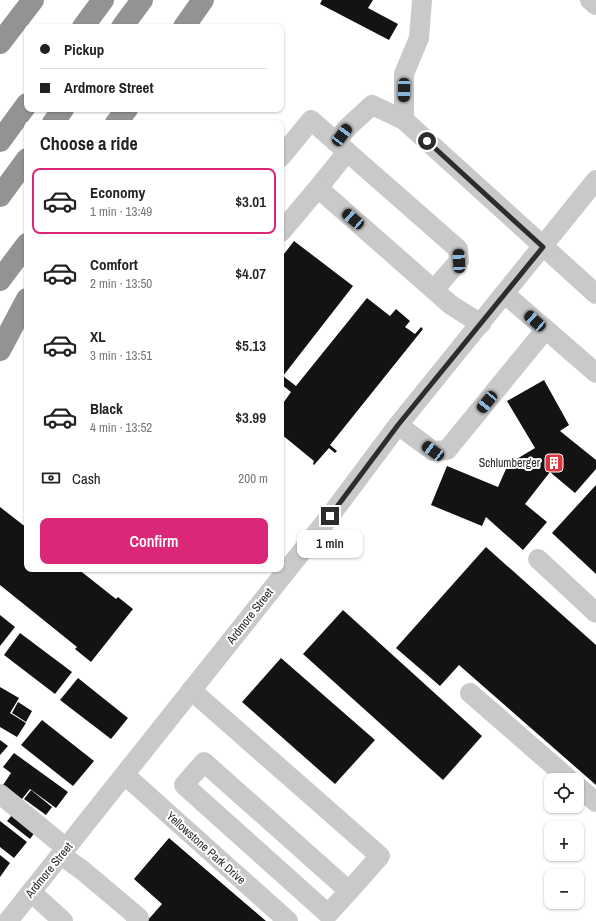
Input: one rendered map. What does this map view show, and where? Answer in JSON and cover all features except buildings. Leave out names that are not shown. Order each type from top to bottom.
[{"type":"highway","points":[[0,43],[33,0]]},
{"type":"highway","points":[[85,24],[103,0]]},
{"type":"highway","points":[[124,24],[142,0]]},
{"type":"highway","points":[[186,24],[203,0]]},
{"type":"highway","points":[[0,40],[14,24]]},
{"type":"highway","points":[[0,141],[24,108]]},
{"type":"highway","points":[[118,120],[125,112]]},
{"type":"highway","points":[[0,196],[24,163]]},
{"type":"highway","points":[[0,280],[24,248]]},
{"type":"highway","points":[[0,350],[24,305]]},
{"type":"street","points":[[404,120],[404,74],[420,38],[422,0]]},
{"type":"street","points":[[590,0],[596,5]]},
{"type":"street","points":[[284,228],[318,188],[342,147],[347,128],[372,105],[404,120],[596,294]]},
{"type":"street","points":[[284,153],[311,120],[458,249],[459,261],[434,290]]},
{"type":"street","name":"Ardmore Street","points":[[6,916],[31,892],[64,851],[330,516],[398,425],[596,180]]},
{"type":"street","points":[[318,188],[451,305],[481,324]]},
{"type":"street","points":[[505,294],[596,373]]},
{"type":"street","points":[[398,425],[433,451],[447,450],[545,330]]},
{"type":"street","points":[[538,559],[596,613]]},
{"type":"street","points":[[191,690],[380,856],[349,891],[328,914],[184,784],[204,762],[349,891]]},
{"type":"street","points":[[470,693],[562,773]]},
{"type":"street","name":"Yellowstone Park Drive","points":[[124,775],[288,921]]},
{"type":"street","points":[[584,792],[596,802]]},
{"type":"street","points":[[0,794],[64,851],[82,870],[139,918],[136,921]]},
{"type":"street","points":[[31,892],[62,921]]},
{"type":"place","name":"Schlumberger","points":[[554,463]]},
{"type":"route","points":[[330,516],[398,425],[543,247],[427,141]]}]
